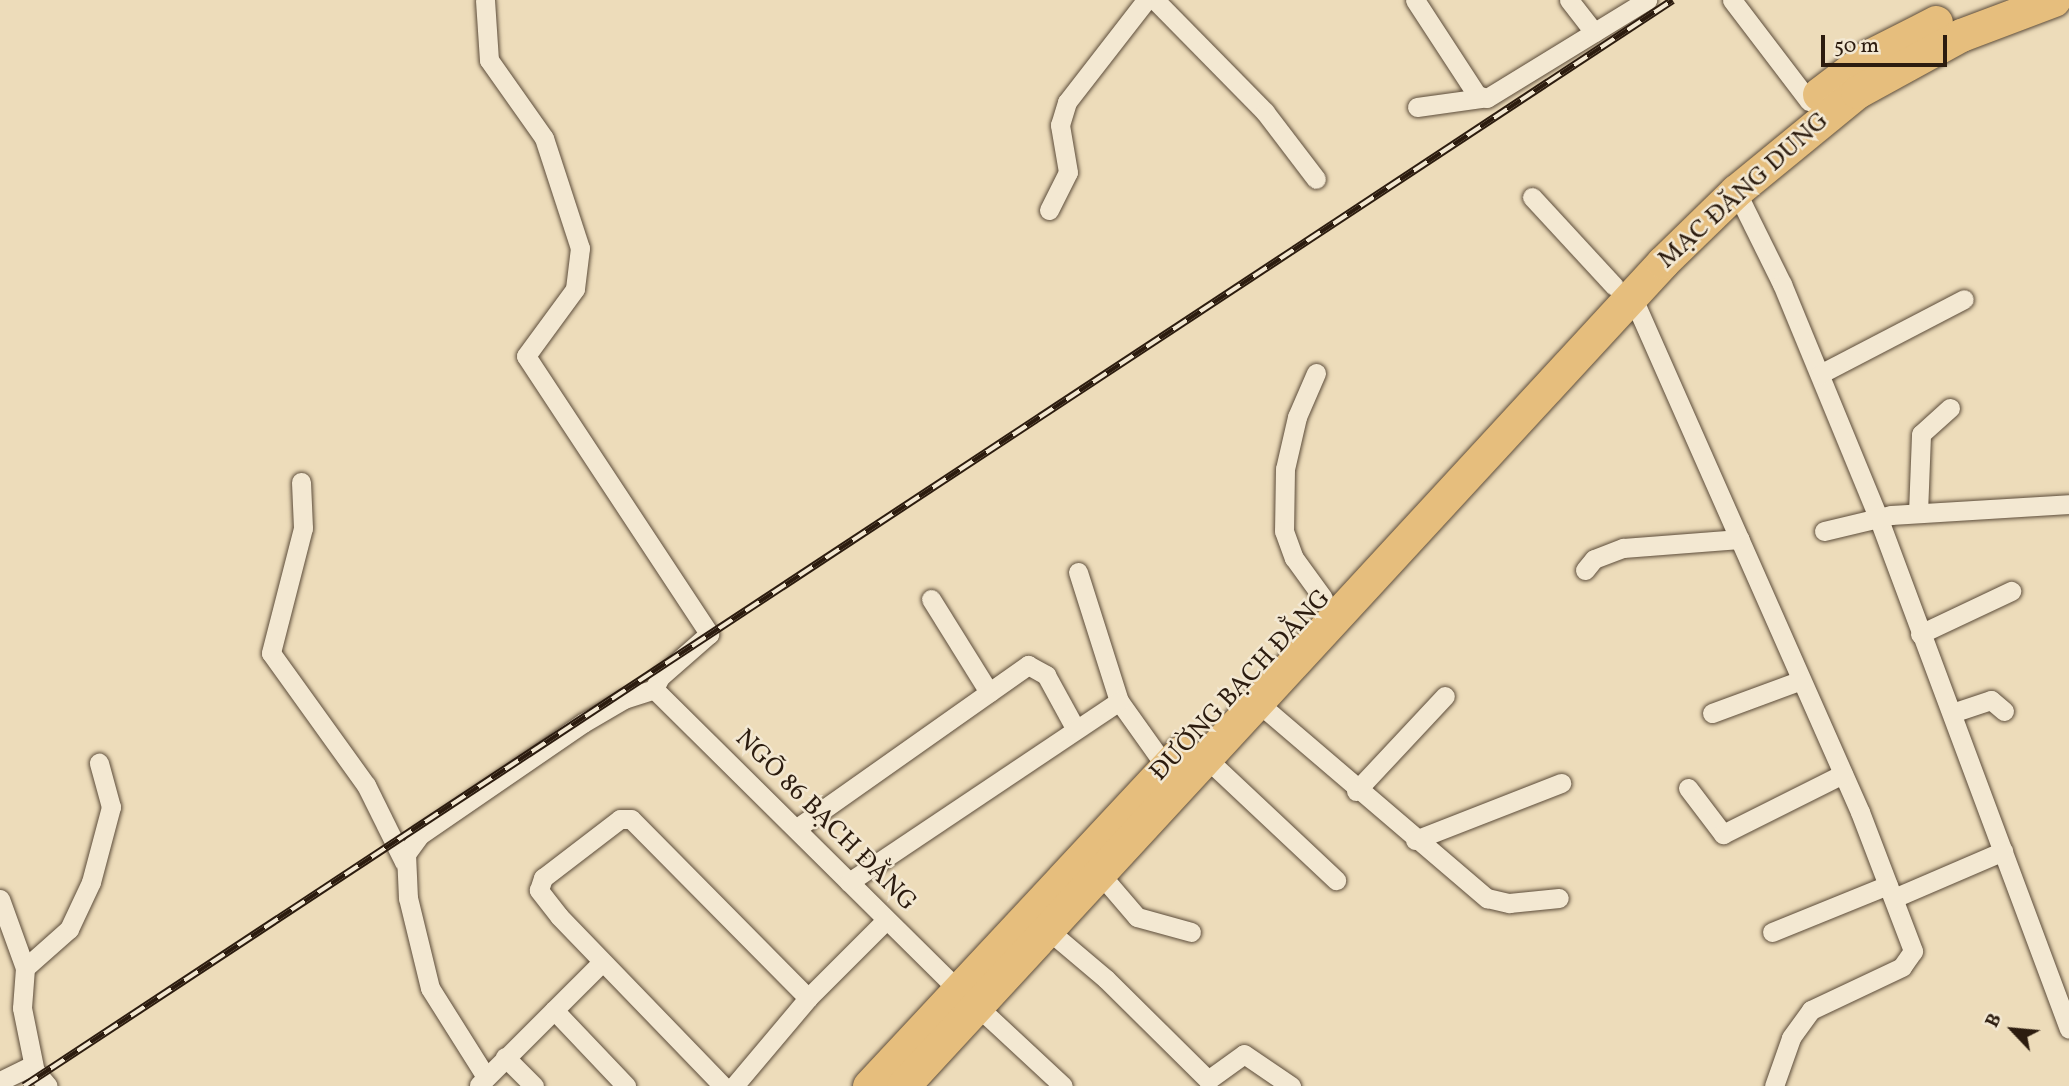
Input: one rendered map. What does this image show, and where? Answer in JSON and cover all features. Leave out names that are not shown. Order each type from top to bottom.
[{"type":"highway","points":[[1997,7],[2054,0]]},
{"type":"highway","name":"MẠC ĐĂNG DUNG","points":[[1623,291],[1671,224],[1810,101],[1869,56],[1997,7]]},
{"type":"highway","name":"MẠC ĐĂNG DUNG","points":[[1623,291],[1736,191],[1857,92],[1997,7]]},
{"type":"highway","name":"ĐƯỜNG BẠCH ĐẰNG","points":[[903,1086],[968,998],[1166,767],[1323,598],[1623,291]]},
{"type":"highway","name":"ĐƯỜNG BẠCH ĐẰNG","points":[[869,1086],[1048,930],[1101,876],[1623,291]]},
{"type":"street","points":[[404,862],[420,835],[511,771],[624,699],[654,689],[660,677],[709,634],[526,356],[575,289],[580,248],[544,138],[489,60],[485,0]]},
{"type":"street","points":[[1049,210],[1068,172],[1061,114],[1146,0]]},
{"type":"street","points":[[1155,0],[1265,113],[1316,179]]},
{"type":"street","points":[[1415,0],[1482,98]]},
{"type":"street","points":[[1569,0],[1594,32]]},
{"type":"street","points":[[1417,107],[1482,98],[1647,0]]},
{"type":"street","points":[[1732,0],[1810,101]]},
{"type":"street","points":[[1736,191],[1820,374],[1878,517],[2069,1029]]},
{"type":"street","points":[[1532,197],[1623,291],[1740,539],[1843,774],[1912,942],[1912,957],[1902,967],[1811,1010],[1791,1038],[1774,1086]]},
{"type":"street","points":[[1820,374],[1964,299]]},
{"type":"street","points":[[1316,373],[1292,434],[1283,488],[1284,531],[1294,558],[1323,598]]},
{"type":"street","points":[[1918,513],[1921,434],[1950,408]]},
{"type":"street","points":[[301,482],[303,528],[271,653],[366,785],[404,862],[430,988],[482,1082],[601,963]]},
{"type":"street","points":[[1824,531],[1878,517],[2069,504]]},
{"type":"street","points":[[1584,570],[1594,559],[1623,548],[1740,539]]},
{"type":"street","points":[[1078,572],[1119,701],[1166,767]]},
{"type":"street","points":[[1920,634],[2011,591]]},
{"type":"street","points":[[931,598],[989,692]]},
{"type":"street","points":[[797,828],[989,692],[1034,664],[1046,676],[1075,728]]},
{"type":"street","points":[[1712,713],[1801,680]]},
{"type":"street","name":"NGÕ 86 BẠCH ĐẰNG","points":[[654,689],[797,828],[886,920],[1063,1086]]},
{"type":"street","points":[[1356,790],[1446,696]]},
{"type":"street","points":[[1952,713],[1991,700],[2004,711]]},
{"type":"street","points":[[849,882],[1119,701]]},
{"type":"street","points":[[1256,701],[1356,790],[1487,898],[1509,903],[1559,898]]},
{"type":"street","points":[[1205,757],[1336,880]]},
{"type":"street","points":[[25,968],[69,929],[91,881],[111,807],[99,763]]},
{"type":"street","points":[[1688,788],[1723,834],[1843,774]]},
{"type":"street","points":[[1415,840],[1561,783]]},
{"type":"street","points":[[723,1086],[601,963],[538,885],[620,819],[631,819],[808,998]]},
{"type":"street","points":[[1772,932],[2003,850]]},
{"type":"street","points":[[1101,876],[1136,917],[1191,932]]},
{"type":"street","points":[[0,899],[25,968],[22,1008],[41,1076],[0,1081]]},
{"type":"street","points":[[734,1086],[808,998],[886,920]]},
{"type":"street","points":[[1048,930],[1106,979],[1208,1080],[1244,1054],[1291,1086]]},
{"type":"street","points":[[554,1010],[626,1086]]},
{"type":"street","points":[[505,1057],[534,1086]]},
{"type":"railway","points":[[24,1086],[1673,0]]}]
